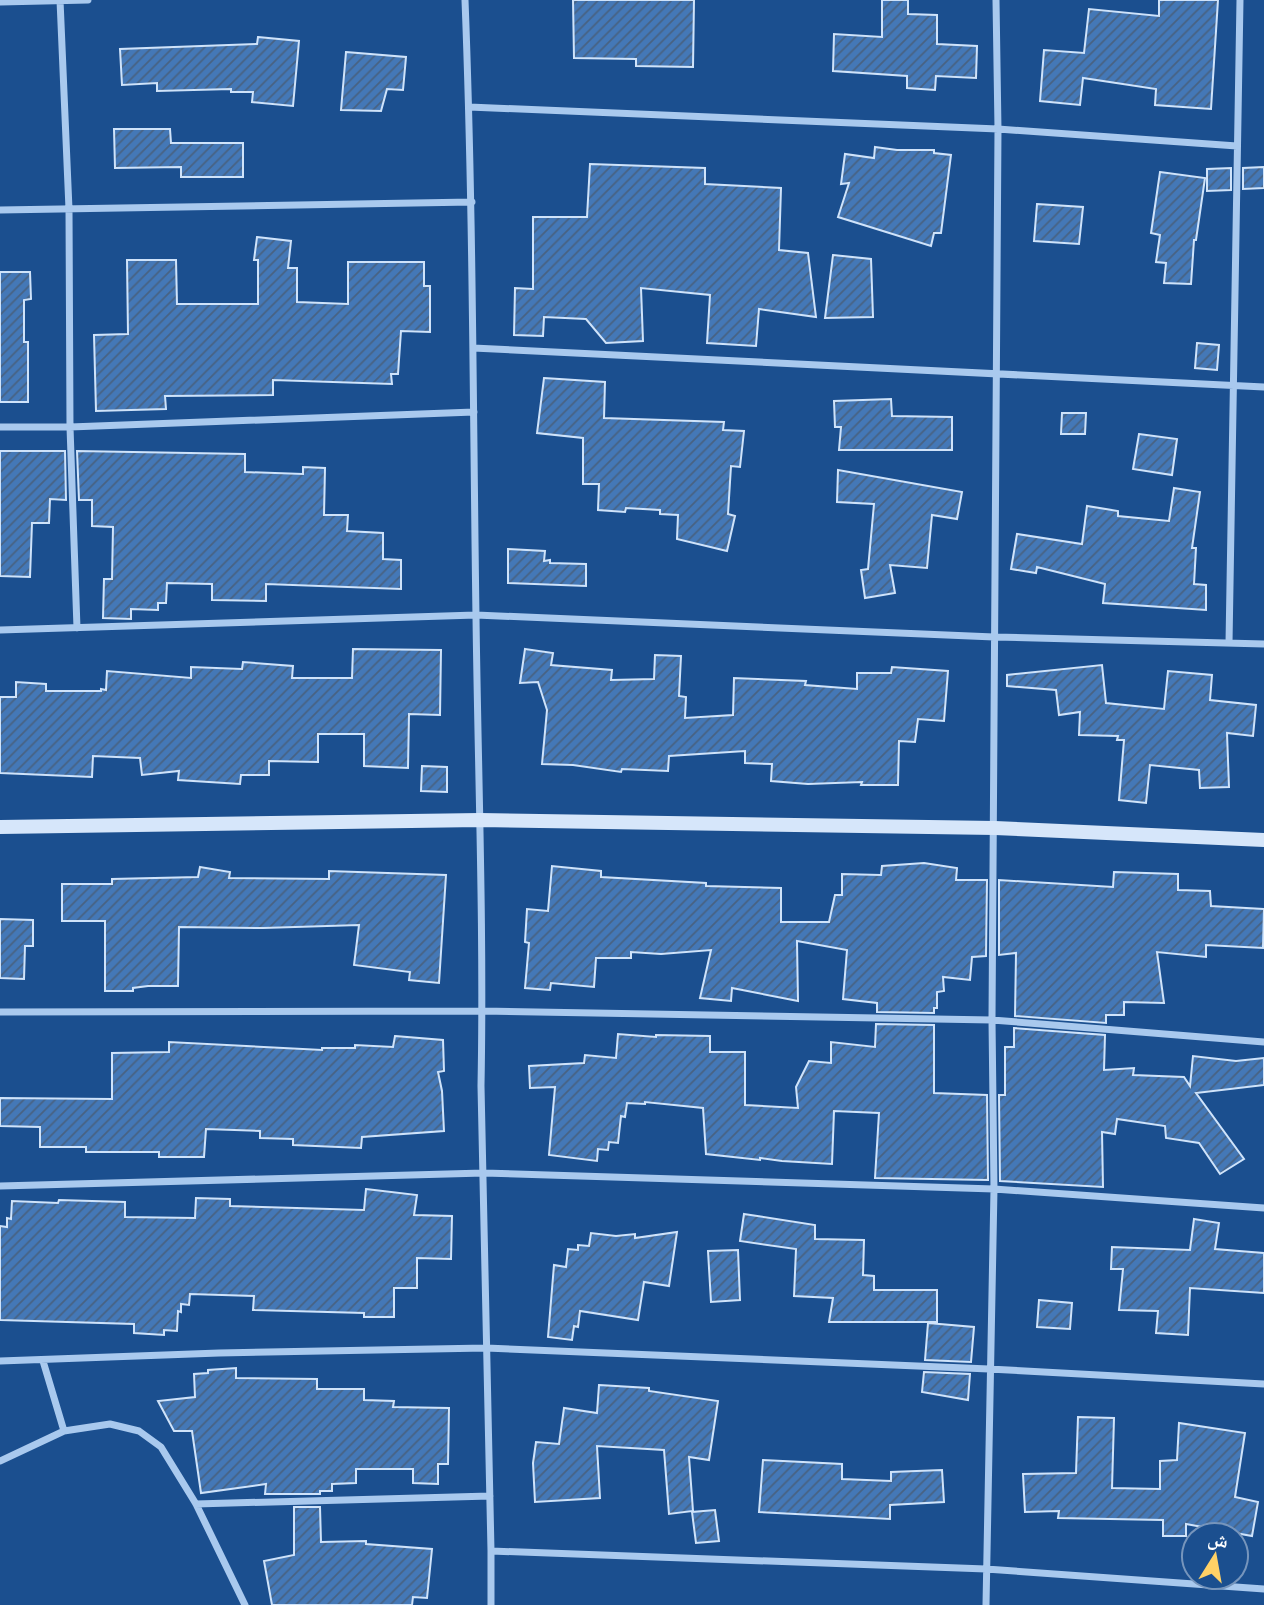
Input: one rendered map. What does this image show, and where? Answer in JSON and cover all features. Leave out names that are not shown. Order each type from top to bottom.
[{"type":"street","points":[[60,0],[69,209],[70,428],[77,628]]},
{"type":"street","points":[[0,2],[88,0]]},
{"type":"street","points":[[465,0],[472,202],[475,615],[483,1011],[481,1086],[491,1605]]},
{"type":"street","points":[[986,1605],[994,1189],[992,1020],[998,129],[996,0]]},
{"type":"street","points":[[1229,643],[1240,0]]},
{"type":"street","points":[[469,107],[998,129],[1237,146]]},
{"type":"street","points":[[0,210],[472,202]]},
{"type":"street","points":[[474,348],[1264,387]]},
{"type":"street","points":[[0,427],[70,428],[474,412]]},
{"type":"street","points":[[0,630],[475,615],[994,637],[1264,644]]},
{"type":"street","points":[[0,827],[480,820],[995,828],[1264,840]]},
{"type":"street","points":[[0,1012],[483,1011],[992,1020],[1264,1042]]},
{"type":"street","points":[[0,1186],[484,1172],[994,1189],[1264,1208]]},
{"type":"street","points":[[0,1361],[219,1353],[486,1348],[989,1369],[1264,1384]]},
{"type":"street","points":[[43,1360],[64,1431]]},
{"type":"street","points":[[0,1461],[64,1431],[110,1424],[139,1431],[160,1447],[195,1504],[245,1605]]},
{"type":"street","points":[[195,1504],[490,1496]]},
{"type":"street","points":[[491,1550],[986,1569],[1264,1589]]},
{"type":"building","points":[[573,0],[694,0],[693,67],[636,66],[636,59],[574,58]]},
{"type":"building","points":[[882,0],[908,0],[908,14],[937,15],[937,44],[977,46],[976,78],[936,76],[935,90],[907,88],[907,76],[833,71],[834,34],[882,37]]},
{"type":"building","points":[[1159,0],[1218,0],[1211,109],[1155,105],[1156,89],[1083,78],[1080,105],[1040,101],[1044,50],[1084,53],[1089,9],[1159,16]]},
{"type":"building","points":[[258,37],[299,41],[293,106],[252,102],[253,92],[231,92],[231,89],[157,91],[157,83],[122,85],[120,49],[257,44]]},
{"type":"building","points":[[346,52],[406,57],[403,90],[387,89],[381,111],[341,110]]},
{"type":"building","points":[[114,129],[170,129],[171,143],[243,143],[243,177],[181,177],[181,167],[115,168]]},
{"type":"building","points":[[875,147],[934,150],[934,153],[951,155],[941,233],[934,233],[931,246],[838,217],[849,183],[841,184],[845,154],[874,158]]},
{"type":"building","points":[[590,164],[705,168],[705,184],[781,188],[779,250],[808,253],[816,317],[759,309],[756,346],[707,343],[710,295],[641,288],[643,341],[606,343],[586,319],[544,317],[543,336],[514,335],[515,288],[533,289],[533,217],[587,217]]},
{"type":"building","points":[[1264,167],[1264,188],[1243,189],[1243,168]]},
{"type":"building","points":[[1231,168],[1231,190],[1207,191],[1207,169]]},
{"type":"building","points":[[1160,172],[1205,178],[1194,240],[1191,284],[1164,283],[1166,263],[1156,262],[1160,235],[1151,233]]},
{"type":"building","points":[[1037,204],[1083,207],[1079,244],[1034,241]]},
{"type":"building","points":[[257,237],[291,241],[288,268],[297,268],[297,302],[348,304],[348,262],[424,262],[424,286],[430,286],[430,332],[401,331],[398,374],[391,374],[392,384],[273,380],[273,395],[165,396],[166,409],[96,411],[94,335],[128,334],[127,260],[176,260],[177,304],[258,304],[258,260],[254,260]]},
{"type":"building","points":[[833,255],[871,259],[873,317],[825,318]]},
{"type":"building","points":[[0,272],[30,272],[31,299],[24,300],[24,342],[28,342],[28,402],[0,402]]},
{"type":"building","points":[[1197,343],[1219,345],[1217,370],[1195,368]]},
{"type":"building","points":[[544,378],[605,382],[604,418],[724,422],[723,430],[744,431],[740,467],[731,466],[728,514],[735,516],[727,551],[677,539],[678,515],[660,514],[660,510],[598,510],[599,484],[583,484],[583,438],[537,433]]},
{"type":"building","points":[[891,399],[892,416],[952,417],[952,450],[839,450],[841,427],[835,427],[834,401]]},
{"type":"building","points":[[1062,413],[1086,413],[1085,434],[1061,434]]},
{"type":"building","points":[[1139,434],[1177,439],[1172,475],[1133,469]]},
{"type":"building","points":[[0,451],[65,451],[66,500],[50,499],[49,523],[32,523],[30,577],[0,576]]},
{"type":"building","points":[[77,451],[245,454],[245,472],[303,474],[303,467],[325,468],[324,515],[348,515],[347,531],[383,533],[383,559],[401,560],[401,589],[266,584],[266,601],[212,600],[212,584],[167,583],[166,603],[158,603],[158,610],[131,609],[131,619],[103,618],[104,579],[112,579],[113,527],[92,526],[92,500],[79,500]]},
{"type":"building","points":[[838,470],[962,492],[957,519],[932,515],[927,568],[890,565],[895,593],[865,598],[861,570],[868,569],[874,504],[837,502]]},
{"type":"building","points":[[1174,488],[1200,492],[1192,548],[1196,548],[1194,584],[1206,585],[1206,610],[1103,603],[1105,584],[1037,567],[1036,573],[1011,569],[1017,534],[1082,544],[1087,506],[1118,511],[1118,516],[1169,521]]},
{"type":"building","points":[[508,549],[545,551],[544,561],[550,560],[550,563],[586,564],[586,586],[508,583]]},
{"type":"building","points":[[353,649],[441,650],[440,715],[409,714],[408,768],[364,766],[364,734],[318,734],[318,762],[269,761],[269,775],[241,775],[240,784],[178,780],[179,771],[142,775],[140,758],[93,756],[92,777],[0,773],[0,697],[16,697],[16,682],[46,684],[46,691],[101,691],[106,690],[107,671],[191,678],[191,667],[242,669],[243,662],[293,666],[292,678],[352,678]]},
{"type":"building","points":[[525,649],[553,653],[551,665],[612,670],[611,680],[654,679],[655,655],[681,656],[679,696],[686,697],[685,718],[733,715],[734,678],[806,681],[805,685],[857,689],[857,673],[891,673],[892,667],[948,671],[944,721],[918,719],[915,742],[899,741],[898,785],[771,781],[772,764],[745,763],[745,751],[669,756],[668,771],[622,769],[621,772],[573,765],[542,764],[547,710],[538,682],[520,683]]},
{"type":"building","points":[[1102,665],[1106,703],[1164,709],[1168,671],[1212,675],[1210,700],[1256,705],[1253,736],[1227,733],[1229,787],[1200,788],[1199,770],[1150,765],[1146,803],[1119,800],[1124,740],[1117,740],[1118,736],[1079,735],[1080,712],[1059,715],[1056,690],[1007,686],[1007,675]]},
{"type":"building","points":[[422,766],[447,767],[447,792],[421,791]]},
{"type":"building","points":[[924,863],[957,868],[956,880],[987,880],[986,956],[972,957],[970,980],[943,977],[944,991],[937,992],[937,1008],[934,1008],[934,1013],[877,1012],[877,1003],[843,999],[847,950],[797,941],[798,1001],[732,988],[731,1001],[700,998],[711,950],[661,954],[631,952],[631,958],[596,958],[594,987],[551,983],[550,990],[525,988],[529,943],[525,942],[527,909],[548,911],[552,866],[601,871],[601,877],[706,883],[706,886],[781,888],[781,922],[829,922],[835,895],[842,895],[842,874],[881,875],[882,866]]},
{"type":"building","points":[[200,867],[230,872],[229,878],[329,879],[329,871],[446,875],[439,983],[409,980],[410,972],[354,965],[359,925],[179,927],[178,986],[105,991],[105,921],[62,921],[62,884],[112,884],[112,879],[198,877]]},
{"type":"building","points":[[1114,872],[1178,874],[1178,890],[1210,891],[1211,906],[1264,909],[1263,948],[1206,945],[1206,957],[1157,952],[1164,1003],[1124,1002],[1124,1015],[1106,1015],[1106,1023],[1015,1016],[1016,953],[999,955],[999,880],[1113,887]]},
{"type":"building","points":[[0,919],[33,920],[33,946],[25,946],[24,979],[0,978]]},
{"type":"building","points":[[876,1024],[934,1025],[934,1093],[987,1095],[988,1180],[875,1178],[879,1113],[834,1111],[832,1164],[706,1154],[703,1108],[645,1102],[627,1103],[625,1117],[621,1116],[618,1143],[609,1142],[608,1150],[598,1149],[597,1161],[549,1155],[555,1087],[530,1088],[529,1066],[584,1063],[585,1055],[616,1058],[618,1034],[656,1037],[710,1036],[710,1052],[745,1052],[745,1105],[798,1108],[796,1087],[809,1061],[831,1063],[831,1042],[875,1047]]},
{"type":"building","points":[[1014,1028],[1105,1035],[1104,1070],[1134,1068],[1133,1075],[1184,1077],[1190,1086],[1193,1056],[1236,1061],[1264,1058],[1264,1085],[1196,1093],[1244,1159],[1220,1174],[1199,1143],[1166,1138],[1165,1126],[1117,1119],[1115,1134],[1102,1132],[1103,1187],[1000,1181],[999,1095],[1005,1095],[1005,1047],[1014,1047]]},
{"type":"building","points":[[395,1036],[443,1040],[444,1071],[438,1072],[444,1131],[362,1137],[361,1148],[293,1145],[293,1139],[260,1138],[260,1131],[206,1129],[204,1157],[159,1157],[159,1152],[86,1152],[86,1147],[40,1147],[40,1127],[0,1126],[0,1098],[112,1099],[112,1053],[169,1052],[169,1042],[322,1050],[355,1048],[355,1045],[393,1047]]},
{"type":"building","points":[[366,1189],[417,1195],[414,1215],[452,1216],[451,1259],[417,1258],[417,1288],[394,1288],[394,1317],[364,1317],[364,1313],[253,1310],[254,1296],[190,1294],[189,1305],[181,1304],[181,1312],[178,1311],[177,1331],[164,1330],[164,1335],[134,1333],[134,1324],[0,1320],[0,1226],[7,1227],[7,1218],[11,1219],[12,1201],[125,1202],[125,1217],[195,1218],[196,1198],[230,1199],[230,1206],[364,1210]]},
{"type":"building","points":[[744,1214],[815,1225],[815,1239],[864,1240],[863,1275],[874,1276],[874,1290],[937,1290],[937,1322],[829,1322],[833,1298],[794,1296],[796,1249],[740,1241]]},
{"type":"building","points":[[1194,1219],[1219,1223],[1215,1249],[1264,1253],[1264,1293],[1190,1288],[1188,1335],[1156,1333],[1158,1311],[1119,1310],[1123,1269],[1111,1269],[1112,1247],[1190,1250]]},
{"type":"building","points":[[677,1232],[669,1286],[644,1282],[638,1320],[580,1311],[578,1327],[574,1326],[572,1340],[548,1337],[554,1265],[566,1267],[568,1249],[578,1250],[578,1245],[589,1246],[591,1233],[616,1236],[635,1234],[635,1238]]},
{"type":"building","points":[[738,1250],[740,1300],[711,1302],[708,1251]]},
{"type":"building","points":[[1039,1300],[1072,1303],[1070,1329],[1037,1327]]},
{"type":"building","points":[[928,1323],[974,1327],[971,1362],[925,1360]]},
{"type":"building","points":[[236,1368],[236,1378],[317,1379],[317,1389],[364,1389],[364,1400],[394,1401],[393,1407],[449,1408],[448,1464],[438,1464],[438,1484],[413,1483],[413,1469],[356,1469],[356,1483],[332,1484],[332,1491],[320,1491],[320,1494],[265,1494],[266,1484],[201,1493],[192,1431],[174,1431],[158,1401],[195,1397],[194,1374]]},
{"type":"building","points":[[924,1372],[970,1374],[968,1400],[922,1392]]},
{"type":"building","points":[[599,1385],[649,1388],[649,1391],[718,1401],[709,1460],[689,1457],[693,1511],[669,1514],[664,1450],[597,1446],[600,1498],[535,1502],[533,1463],[536,1442],[559,1444],[564,1408],[597,1413]]},
{"type":"building","points":[[1078,1417],[1114,1418],[1112,1488],[1160,1489],[1160,1461],[1177,1460],[1179,1423],[1245,1433],[1235,1497],[1258,1502],[1252,1536],[1250,1521],[1180,1521],[1180,1536],[1163,1536],[1163,1520],[1058,1518],[1059,1511],[1025,1512],[1023,1474],[1076,1473]]},
{"type":"building","points":[[763,1460],[842,1464],[842,1479],[891,1481],[891,1472],[942,1470],[944,1502],[890,1505],[890,1519],[759,1512]]},
{"type":"building","points":[[294,1507],[320,1507],[321,1542],[366,1541],[366,1544],[432,1549],[427,1598],[413,1597],[412,1605],[272,1605],[264,1561],[294,1555]]},
{"type":"building","points":[[715,1510],[719,1541],[696,1543],[692,1512]]}]
